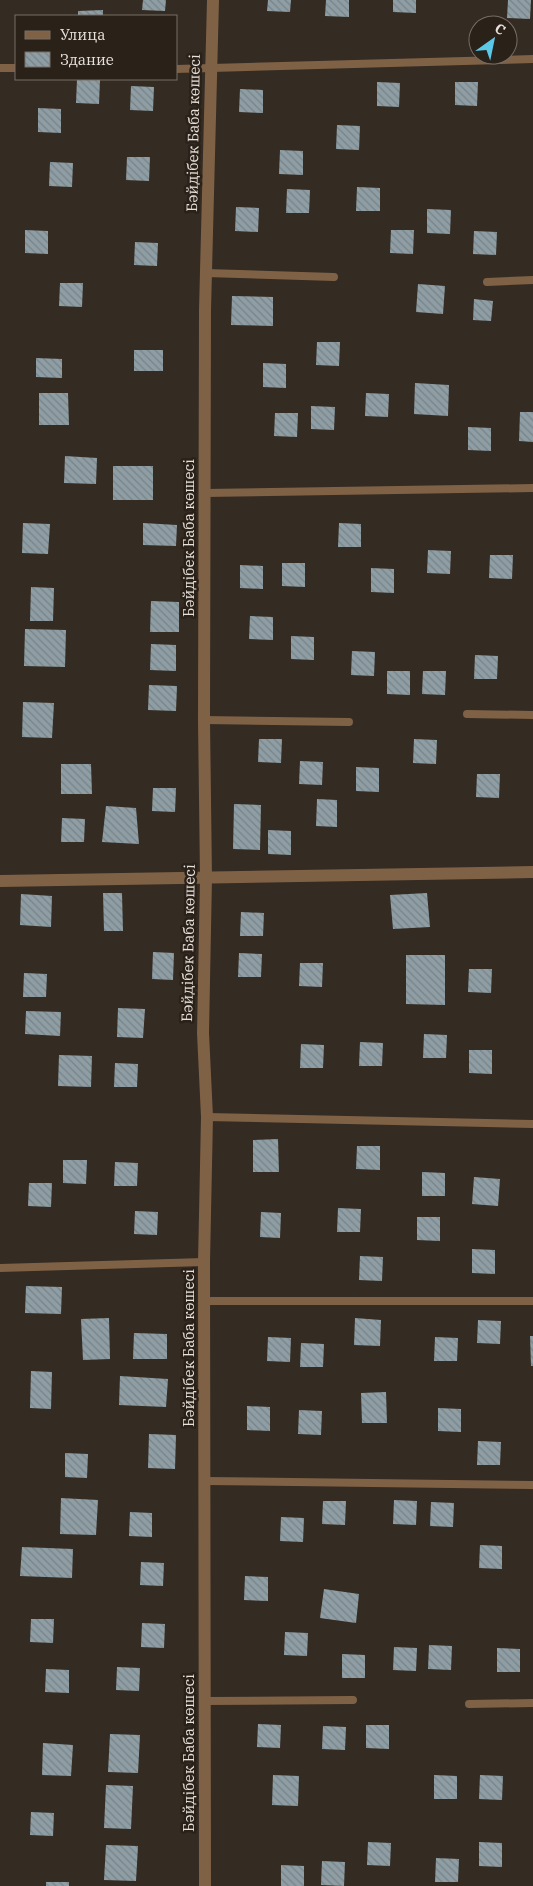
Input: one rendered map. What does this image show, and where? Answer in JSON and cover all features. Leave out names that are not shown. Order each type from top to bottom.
[{"type":"street","name":"Бәйдібек Баба көшесі","points":[[205,1886],[204,1262],[206,1117],[203,1033],[206,878],[204,720],[206,273],[212,0]]},
{"type":"street","points":[[0,881],[533,872]]},
{"type":"lane","points":[[178,69],[533,58]]},
{"type":"lane","points":[[0,68],[15,68]]},
{"type":"lane","points":[[206,273],[334,277]]},
{"type":"lane","points":[[487,282],[533,280]]},
{"type":"lane","points":[[205,493],[533,488]]},
{"type":"lane","points":[[467,714],[533,715]]},
{"type":"lane","points":[[204,720],[349,722]]},
{"type":"lane","points":[[206,1117],[533,1124]]},
{"type":"lane","points":[[0,1268],[204,1262]]},
{"type":"lane","points":[[204,1301],[533,1301]]},
{"type":"lane","points":[[205,1481],[533,1485]]},
{"type":"lane","points":[[205,1700],[353,1700]]},
{"type":"lane","points":[[469,1704],[533,1703]]},
{"type":"building","points":[[143,0],[166,0],[165,11],[142,10]]},
{"type":"building","points":[[268,0],[291,0],[290,12],[267,11]]},
{"type":"building","points":[[326,0],[349,0],[349,17],[325,16]]},
{"type":"building","points":[[393,0],[416,0],[416,13],[393,12]]},
{"type":"building","points":[[508,0],[531,0],[530,19],[518,18],[518,15],[507,15]]},
{"type":"building","points":[[103,10],[103,15],[78,15],[78,11]]},
{"type":"building","points":[[77,80],[100,80],[99,104],[76,103]]},
{"type":"building","points":[[377,82],[400,83],[399,107],[377,106]]},
{"type":"building","points":[[455,82],[478,82],[477,106],[455,105]]},
{"type":"building","points":[[131,86],[154,87],[153,111],[130,110]]},
{"type":"building","points":[[240,89],[263,90],[263,113],[239,112]]},
{"type":"building","points":[[38,108],[61,109],[61,133],[38,132]]},
{"type":"building","points":[[337,125],[360,126],[359,150],[336,149]]},
{"type":"building","points":[[280,150],[303,151],[303,175],[279,174]]},
{"type":"building","points":[[127,157],[150,157],[149,181],[126,180]]},
{"type":"building","points":[[50,162],[73,163],[72,187],[49,186]]},
{"type":"building","points":[[357,187],[380,188],[380,211],[356,211]]},
{"type":"building","points":[[287,189],[310,190],[309,213],[286,213]]},
{"type":"building","points":[[236,207],[259,208],[258,232],[235,231]]},
{"type":"building","points":[[427,209],[451,210],[450,234],[427,233]]},
{"type":"building","points":[[25,230],[48,231],[48,254],[25,253]]},
{"type":"building","points":[[391,230],[414,230],[413,254],[390,253]]},
{"type":"building","points":[[474,231],[497,232],[496,255],[473,254]]},
{"type":"building","points":[[135,242],[158,243],[157,266],[134,265]]},
{"type":"building","points":[[60,283],[83,283],[82,307],[59,306]]},
{"type":"building","points":[[418,284],[445,286],[443,314],[416,312]]},
{"type":"building","points":[[232,296],[273,297],[273,326],[231,325]]},
{"type":"building","points":[[474,299],[493,301],[491,321],[473,320]]},
{"type":"building","points":[[317,342],[340,342],[339,366],[316,365]]},
{"type":"building","points":[[134,350],[163,350],[163,371],[134,371]]},
{"type":"building","points":[[36,358],[62,359],[62,378],[36,377]]},
{"type":"building","points":[[263,363],[286,364],[286,388],[263,387]]},
{"type":"building","points":[[415,383],[449,385],[448,416],[414,414]]},
{"type":"building","points":[[39,393],[68,393],[69,425],[39,425]]},
{"type":"building","points":[[366,393],[389,394],[388,417],[365,416]]},
{"type":"building","points":[[311,406],[335,407],[334,430],[311,429]]},
{"type":"building","points":[[520,412],[533,412],[533,442],[519,441]]},
{"type":"building","points":[[275,413],[298,413],[297,437],[274,436]]},
{"type":"building","points":[[468,427],[491,428],[491,451],[468,450]]},
{"type":"building","points":[[65,456],[97,458],[96,484],[64,483]]},
{"type":"building","points":[[113,466],[153,466],[153,500],[113,500]]},
{"type":"building","points":[[23,523],[50,524],[48,554],[22,553]]},
{"type":"building","points":[[143,523],[177,525],[176,546],[143,545]]},
{"type":"building","points":[[339,523],[361,524],[361,547],[338,547]]},
{"type":"building","points":[[428,550],[451,551],[450,574],[427,573]]},
{"type":"building","points":[[490,555],[513,555],[512,579],[489,578]]},
{"type":"building","points":[[282,563],[305,563],[305,587],[282,586]]},
{"type":"building","points":[[240,565],[263,566],[263,589],[240,588]]},
{"type":"building","points":[[371,568],[394,569],[394,593],[371,592]]},
{"type":"building","points":[[31,587],[54,588],[53,621],[30,621]]},
{"type":"building","points":[[151,601],[179,602],[179,632],[150,632]]},
{"type":"building","points":[[250,616],[273,617],[273,640],[249,639]]},
{"type":"building","points":[[25,629],[66,630],[65,667],[24,666]]},
{"type":"building","points":[[291,636],[314,637],[314,660],[291,659]]},
{"type":"building","points":[[151,644],[176,645],[176,671],[150,670]]},
{"type":"building","points":[[352,651],[375,652],[374,676],[351,675]]},
{"type":"building","points":[[475,655],[498,656],[497,679],[474,679]]},
{"type":"building","points":[[387,671],[410,671],[410,695],[387,694]]},
{"type":"building","points":[[423,671],[446,671],[445,695],[422,694]]},
{"type":"building","points":[[149,685],[177,686],[176,711],[148,710]]},
{"type":"building","points":[[23,702],[54,703],[52,738],[22,737]]},
{"type":"building","points":[[259,739],[282,739],[281,763],[258,762]]},
{"type":"building","points":[[414,739],[437,740],[436,764],[413,763]]},
{"type":"building","points":[[300,761],[323,762],[322,785],[299,784]]},
{"type":"building","points":[[61,764],[91,764],[92,794],[61,794]]},
{"type":"building","points":[[356,767],[379,768],[379,792],[356,791]]},
{"type":"building","points":[[477,774],[500,774],[499,798],[476,797]]},
{"type":"building","points":[[153,788],[176,788],[175,812],[152,811]]},
{"type":"building","points":[[317,799],[337,800],[337,827],[316,826]]},
{"type":"building","points":[[234,804],[261,805],[260,850],[233,849]]},
{"type":"building","points":[[106,806],[136,808],[139,844],[102,842]]},
{"type":"building","points":[[62,818],[85,819],[84,842],[61,842]]},
{"type":"building","points":[[268,830],[291,831],[291,855],[268,854]]},
{"type":"building","points":[[103,893],[122,893],[123,931],[104,931]]},
{"type":"building","points":[[427,893],[430,927],[393,929],[390,895]]},
{"type":"building","points":[[21,894],[52,896],[51,927],[20,925]]},
{"type":"building","points":[[241,912],[264,913],[263,936],[240,936]]},
{"type":"building","points":[[153,952],[174,953],[173,980],[152,979]]},
{"type":"building","points":[[239,953],[262,954],[261,977],[238,977]]},
{"type":"building","points":[[406,955],[445,955],[445,1005],[406,1004]]},
{"type":"building","points":[[300,963],[323,963],[322,987],[299,986]]},
{"type":"building","points":[[469,969],[492,969],[491,993],[468,992]]},
{"type":"building","points":[[24,973],[47,974],[46,997],[23,997]]},
{"type":"building","points":[[118,1008],[145,1009],[143,1038],[117,1037]]},
{"type":"building","points":[[26,1011],[61,1012],[60,1036],[25,1034]]},
{"type":"building","points":[[424,1034],[447,1035],[446,1058],[423,1058]]},
{"type":"building","points":[[360,1042],[383,1043],[382,1066],[359,1066]]},
{"type":"building","points":[[301,1044],[324,1045],[323,1068],[300,1068]]},
{"type":"building","points":[[469,1050],[492,1050],[492,1074],[469,1073]]},
{"type":"building","points":[[59,1055],[92,1056],[91,1087],[58,1086]]},
{"type":"building","points":[[115,1063],[138,1064],[137,1087],[114,1087]]},
{"type":"building","points":[[278,1139],[279,1172],[253,1172],[253,1140]]},
{"type":"building","points":[[357,1146],[380,1146],[380,1170],[356,1169]]},
{"type":"building","points":[[63,1160],[87,1160],[86,1184],[63,1183]]},
{"type":"building","points":[[115,1162],[138,1163],[137,1186],[114,1186]]},
{"type":"building","points":[[422,1172],[445,1173],[445,1196],[422,1196]]},
{"type":"building","points":[[474,1177],[500,1179],[498,1206],[472,1204]]},
{"type":"building","points":[[29,1183],[52,1183],[51,1207],[28,1206]]},
{"type":"building","points":[[338,1208],[361,1209],[360,1232],[337,1232]]},
{"type":"building","points":[[135,1211],[158,1212],[157,1235],[134,1234]]},
{"type":"building","points":[[261,1212],[281,1213],[280,1238],[260,1237]]},
{"type":"building","points":[[417,1217],[440,1217],[440,1241],[417,1240]]},
{"type":"building","points":[[472,1249],[495,1250],[495,1274],[472,1273]]},
{"type":"building","points":[[360,1256],[383,1257],[382,1281],[359,1280]]},
{"type":"building","points":[[26,1286],[62,1287],[61,1314],[25,1313]]},
{"type":"building","points":[[109,1318],[110,1359],[83,1360],[81,1319]]},
{"type":"building","points":[[355,1318],[381,1320],[380,1346],[354,1345]]},
{"type":"building","points":[[478,1320],[501,1321],[500,1344],[477,1343]]},
{"type":"building","points":[[134,1333],[167,1334],[167,1359],[133,1359]]},
{"type":"building","points":[[530,1336],[533,1336],[533,1366],[531,1366]]},
{"type":"building","points":[[268,1337],[291,1338],[290,1362],[267,1361]]},
{"type":"building","points":[[435,1337],[458,1338],[457,1361],[434,1361]]},
{"type":"building","points":[[301,1343],[324,1344],[323,1367],[300,1367]]},
{"type":"building","points":[[31,1371],[52,1372],[51,1409],[30,1408]]},
{"type":"building","points":[[120,1376],[168,1379],[166,1407],[119,1405]]},
{"type":"building","points":[[386,1392],[387,1423],[362,1423],[361,1393]]},
{"type":"building","points":[[247,1406],[270,1407],[270,1431],[247,1430]]},
{"type":"building","points":[[438,1408],[461,1409],[461,1432],[438,1431]]},
{"type":"building","points":[[299,1410],[322,1411],[321,1435],[298,1434]]},
{"type":"building","points":[[149,1434],[176,1435],[175,1469],[148,1468]]},
{"type":"building","points":[[478,1441],[501,1442],[500,1465],[477,1465]]},
{"type":"building","points":[[65,1453],[88,1454],[87,1478],[65,1477]]},
{"type":"building","points":[[61,1498],[98,1500],[96,1535],[60,1534]]},
{"type":"building","points":[[394,1500],[417,1501],[416,1525],[393,1524]]},
{"type":"building","points":[[323,1501],[346,1501],[345,1525],[322,1524]]},
{"type":"building","points":[[431,1502],[454,1503],[453,1527],[430,1526]]},
{"type":"building","points":[[130,1512],[152,1513],[152,1537],[129,1536]]},
{"type":"building","points":[[281,1517],[304,1518],[303,1542],[280,1541]]},
{"type":"building","points":[[480,1545],[502,1546],[502,1569],[479,1568]]},
{"type":"building","points":[[22,1547],[73,1549],[72,1578],[20,1576]]},
{"type":"building","points":[[141,1562],[164,1563],[163,1586],[140,1585]]},
{"type":"building","points":[[245,1576],[268,1577],[268,1601],[244,1600]]},
{"type":"building","points":[[324,1589],[359,1594],[356,1623],[320,1618]]},
{"type":"building","points":[[31,1619],[54,1619],[53,1643],[30,1642]]},
{"type":"building","points":[[142,1623],[165,1624],[164,1648],[141,1647]]},
{"type":"building","points":[[285,1632],[308,1633],[307,1656],[284,1655]]},
{"type":"building","points":[[429,1645],[452,1646],[451,1670],[428,1669]]},
{"type":"building","points":[[394,1647],[417,1648],[416,1671],[393,1670]]},
{"type":"building","points":[[497,1648],[520,1649],[520,1672],[497,1672]]},
{"type":"building","points":[[342,1654],[365,1655],[365,1678],[342,1678]]},
{"type":"building","points":[[117,1667],[140,1668],[139,1691],[116,1690]]},
{"type":"building","points":[[46,1669],[69,1670],[69,1693],[45,1692]]},
{"type":"building","points":[[258,1724],[281,1725],[280,1748],[257,1747]]},
{"type":"building","points":[[366,1725],[389,1725],[389,1749],[366,1748]]},
{"type":"building","points":[[323,1726],[346,1727],[345,1750],[322,1749]]},
{"type":"building","points":[[110,1734],[140,1735],[138,1773],[108,1772]]},
{"type":"building","points":[[43,1743],[73,1745],[71,1776],[42,1775]]},
{"type":"building","points":[[273,1775],[299,1776],[298,1806],[272,1805]]},
{"type":"building","points":[[434,1775],[457,1776],[457,1799],[434,1799]]},
{"type":"building","points":[[480,1775],[503,1776],[502,1800],[479,1799]]},
{"type":"building","points":[[106,1785],[133,1786],[131,1829],[104,1828]]},
{"type":"building","points":[[31,1812],[54,1813],[53,1836],[30,1835]]},
{"type":"building","points":[[368,1842],[391,1843],[390,1866],[367,1865]]},
{"type":"building","points":[[479,1842],[502,1843],[502,1867],[479,1866]]},
{"type":"building","points":[[106,1845],[138,1846],[136,1881],[104,1880]]},
{"type":"building","points":[[436,1858],[459,1859],[458,1882],[435,1882]]},
{"type":"building","points":[[322,1861],[345,1862],[344,1886],[321,1885]]},
{"type":"building","points":[[281,1865],[304,1866],[304,1886],[281,1886]]},
{"type":"building","points":[[46,1882],[69,1882],[69,1886],[46,1886]]}]
